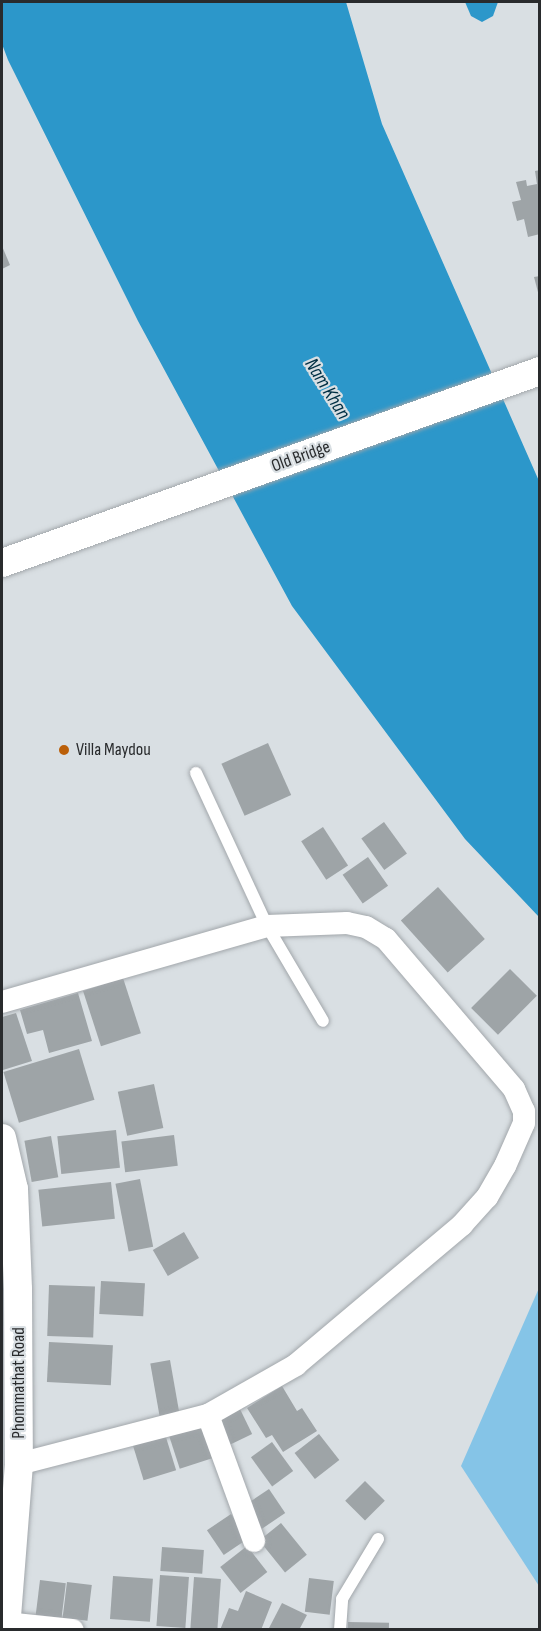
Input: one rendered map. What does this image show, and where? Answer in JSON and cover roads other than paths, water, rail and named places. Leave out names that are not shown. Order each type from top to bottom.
[{"type":"street","name":"Old Bridge","points":[[2,563],[540,371]]},
{"type":"street","points":[[2,1002],[267,926],[347,923],[366,927],[386,939],[514,1089],[521,1100],[524,1123],[493,1186],[462,1225],[296,1365],[208,1414],[19,1464]]},
{"type":"street","name":"Phommathat Road","points":[[2,1139],[14,1190],[18,1290],[19,1464],[9,1503],[6,1626]]},
{"type":"street","points":[[208,1414],[254,1541]]},
{"type":"street","points":[[6,1626],[74,1629]]},
{"type":"lane","points":[[196,773],[267,926],[323,1021]]},
{"type":"lane","points":[[340,1629],[342,1599],[378,1539]]},
{"type":"water","name":"Nam Khan","points":[[2,2],[346,2],[382,124],[539,481],[539,917],[465,839],[292,606],[138,321],[8,60],[2,44]]},
{"type":"water","points":[[465,2],[498,2],[493,16],[482,22],[471,16]]},
{"type":"place","name":"Villa Maydou","points":[[64,750]]}]
